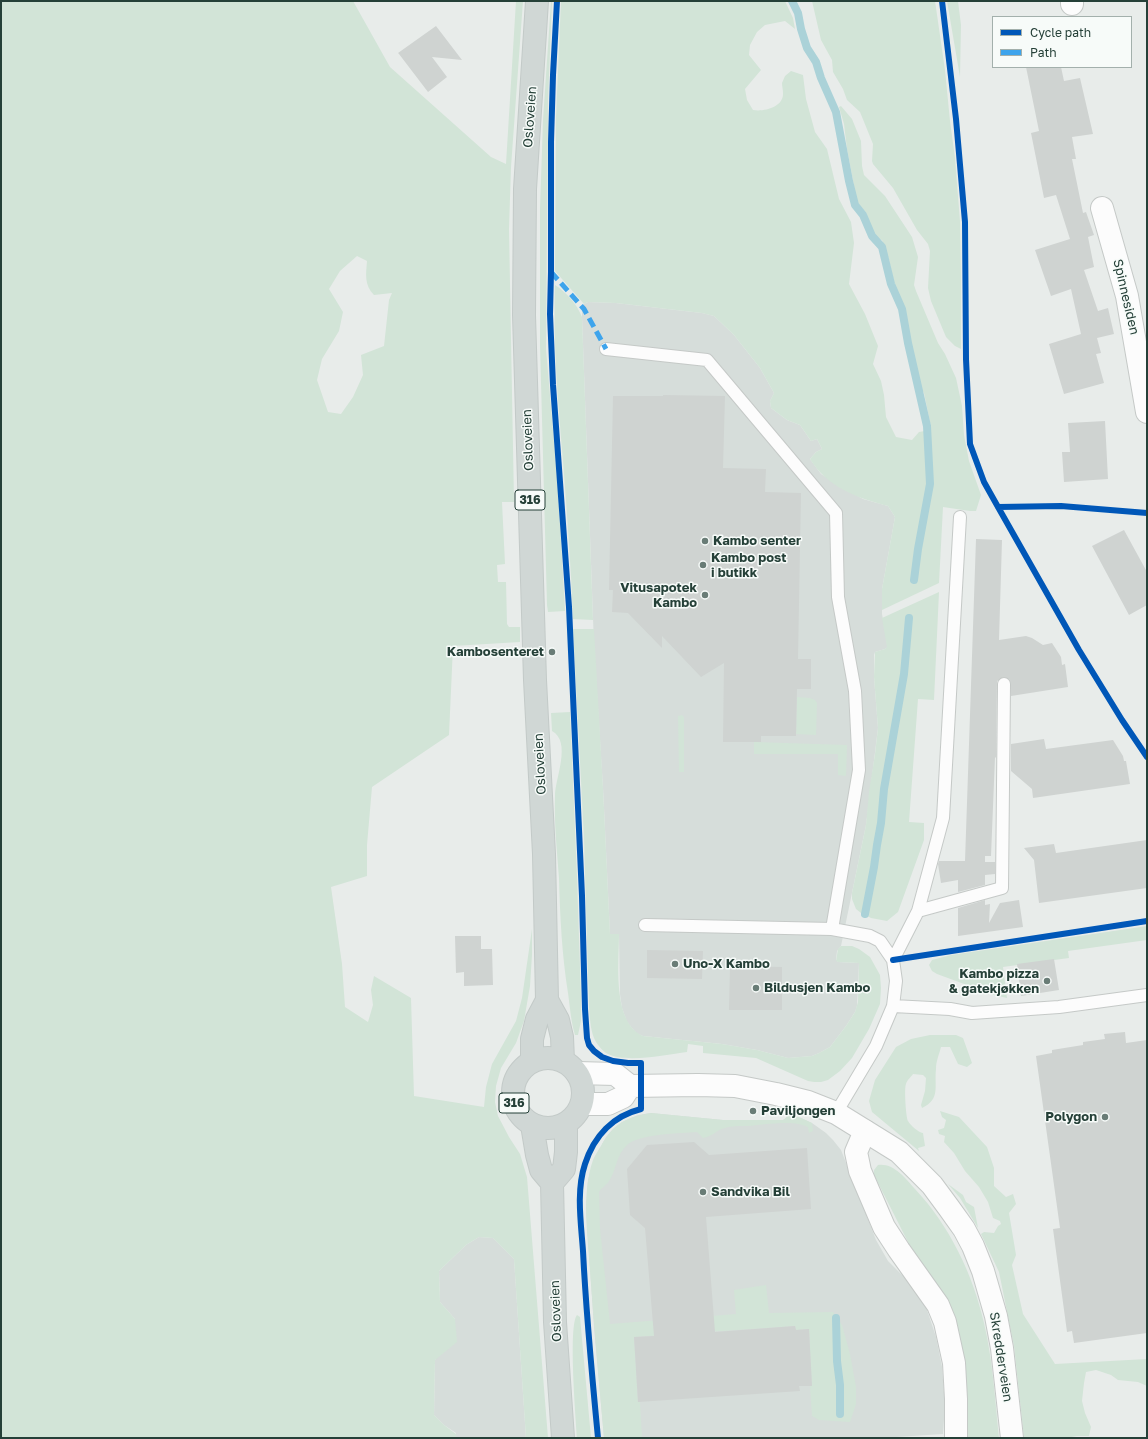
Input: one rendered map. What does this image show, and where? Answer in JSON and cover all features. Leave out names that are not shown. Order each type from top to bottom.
[{"type":"main road","name":"Osloveien","points":[[537,1],[525,190],[524,316],[535,680],[544,854],[547,1000],[558,1020],[570,1067]]},
{"type":"main road","name":"Osloveien","points":[[532,1061],[532,1039],[537,1019],[547,1000]]},
{"type":"main road","points":[[532,1061],[542,1058],[553,1058],[570,1067]]},
{"type":"main road","name":"316","points":[[532,1061],[524,1066],[514,1083],[512,1093],[517,1111],[532,1125],[543,1128],[555,1128],[566,1124]]},
{"type":"main road","name":"316","points":[[570,1067],[582,1082],[582,1104]]},
{"type":"main road","points":[[552,1183],[564,1169],[566,1152],[566,1124],[573,1118],[582,1104]]},
{"type":"main road","name":"316","points":[[532,1125],[536,1155],[541,1170],[552,1183]]},
{"type":"main road","name":"Osloveien","points":[[552,1183],[555,1322],[563,1438]]},
{"type":"street","name":"Spinnesiden","points":[[1102,208],[1127,296],[1147,412]]},
{"type":"street","points":[[570,1067],[615,1074],[630,1086],[623,1097],[608,1104],[582,1104]]},
{"type":"street","name":"Skredderveien","points":[[630,1086],[735,1086],[776,1094],[808,1102],[836,1113],[899,1152],[932,1185],[964,1229],[983,1271],[996,1316],[1002,1348],[1012,1438]]},
{"type":"street","points":[[865,1131],[856,1152],[860,1171],[884,1227],[938,1305],[945,1322],[954,1363],[956,1438]]},
{"type":"lane","points":[[606,349],[707,360],[836,514],[838,597],[854,691],[859,770],[832,929]]},
{"type":"lane","points":[[893,960],[918,911],[943,818],[960,517]]},
{"type":"lane","points":[[918,911],[1002,888],[1004,684]]},
{"type":"lane","points":[[645,925],[832,929],[870,936],[880,941],[893,960],[896,982],[893,1006],[876,1046],[836,1113]]},
{"type":"lane","points":[[893,1006],[950,1009],[972,1012],[1059,1007],[1147,995]]},
{"type":"shaded area","points":[[588,302],[616,303],[702,313],[714,316],[734,335],[760,368],[774,393],[770,401],[771,408],[787,420],[800,425],[811,441],[817,439],[822,449],[816,452],[810,459],[821,474],[863,499],[888,506],[895,517],[882,589],[882,614],[888,647],[875,652],[874,655],[874,677],[878,728],[866,825],[841,946],[837,951],[836,960],[838,962],[859,963],[857,1006],[846,1026],[830,1047],[812,1056],[788,1058],[757,1050],[722,1044],[643,1036],[636,1033],[627,1022],[622,1008],[620,994],[619,935],[610,934],[594,645],[582,317],[582,308],[584,304]]},
{"type":"shaded area","points":[[651,1113],[723,1120],[783,1120],[788,1114],[812,1123],[833,1140],[841,1150],[876,1240],[888,1261],[915,1288],[925,1304],[936,1337],[942,1367],[945,1405],[943,1434],[881,1438],[604,1438],[594,1327],[586,1209],[588,1180],[594,1159],[606,1137],[613,1129],[622,1122],[638,1115]]},
{"type":"shaded area","points":[[479,1237],[493,1238],[514,1259],[526,1438],[456,1438],[456,1433],[444,1425],[434,1415],[435,1360],[455,1319],[440,1302],[439,1271],[466,1245]]},
{"type":"green space","points":[[1,1],[353,1],[390,67],[491,157],[506,164],[516,1],[523,1],[511,167],[509,229],[514,502],[502,502],[505,564],[497,565],[498,582],[506,582],[507,624],[509,627],[520,627],[520,642],[453,646],[449,735],[372,787],[367,845],[367,876],[331,887],[342,964],[345,1007],[368,1022],[373,1005],[371,990],[374,976],[411,998],[414,1096],[484,1107],[486,1087],[492,1064],[516,1021],[522,998],[532,929],[530,986],[524,1021],[516,1043],[501,1068],[496,1086],[495,1102],[498,1116],[520,1154],[527,1177],[548,1438],[526,1438],[514,1259],[493,1238],[479,1237],[466,1245],[439,1271],[440,1302],[455,1319],[457,1342],[435,1360],[434,1415],[456,1434],[456,1438],[1,1438]],"holes":[[[357,256],[367,261],[366,279],[374,295],[392,293],[389,300],[384,346],[361,355],[363,375],[353,397],[341,414],[328,412],[317,380],[322,359],[339,331],[343,312],[329,289],[340,271]]]},
{"type":"green space","points":[[551,1],[548,101],[546,349],[558,489],[565,611],[548,612],[540,345],[540,209],[543,120]]},
{"type":"green space","points":[[561,1],[785,1],[793,18],[795,29],[785,21],[765,25],[757,32],[750,45],[749,55],[761,70],[745,89],[747,100],[753,110],[772,108],[780,102],[782,98],[782,83],[785,76],[791,71],[803,75],[806,99],[815,132],[827,149],[839,199],[851,222],[854,243],[849,284],[865,314],[878,346],[873,364],[881,381],[886,417],[896,437],[912,440],[919,432],[925,431],[931,427],[907,326],[904,307],[895,287],[889,260],[882,240],[877,239],[866,213],[857,202],[844,124],[839,107],[841,106],[852,119],[861,141],[862,166],[864,175],[885,196],[912,237],[918,257],[914,285],[938,343],[956,378],[962,406],[964,435],[969,461],[981,495],[976,511],[943,507],[939,583],[882,610],[882,589],[895,517],[888,506],[854,495],[844,490],[825,477],[817,469],[810,459],[816,452],[822,449],[817,439],[811,441],[800,425],[787,420],[771,408],[770,401],[774,393],[760,368],[734,335],[714,316],[702,313],[616,303],[588,302],[584,304],[555,271],[556,117]]},
{"type":"green space","points":[[812,1],[935,1],[945,70],[955,158],[960,221],[961,349],[955,346],[946,337],[931,301],[928,288],[930,251],[928,244],[917,230],[893,188],[873,164],[873,144],[860,112],[847,100],[843,89],[833,72],[832,60],[821,40]]},
{"type":"green space","points":[[947,1],[958,1],[961,25],[960,77]]},
{"type":"green space","points":[[555,285],[571,299],[582,317],[593,620],[573,619],[569,540],[556,373]]},
{"type":"green space","points":[[939,592],[934,700],[918,699],[909,822],[924,823],[924,840],[898,912],[887,921],[871,918],[861,913],[856,909],[852,899],[866,825],[878,728],[874,677],[875,652],[887,647],[882,618]]},
{"type":"green space","points":[[573,629],[594,629],[610,934],[619,934],[619,991],[626,1018],[633,1029],[643,1036],[722,1044],[757,1050],[788,1058],[812,1056],[830,1047],[855,1012],[858,1002],[859,963],[836,961],[838,949],[841,946],[852,946],[870,957],[880,975],[880,1004],[869,1029],[852,1058],[840,1071],[828,1080],[821,1082],[808,1081],[756,1058],[703,1053],[703,1046],[688,1044],[687,1052],[646,1058],[616,1057],[604,1051],[595,1040],[591,1026],[589,1007],[584,838]]},
{"type":"green space","points":[[797,697],[810,698],[815,700],[817,703],[816,735],[796,734]]},
{"type":"green space","points":[[570,712],[581,998],[581,1021],[578,1035],[575,1035],[572,1020],[563,950],[555,827],[555,796],[562,752],[561,743],[558,736],[552,731],[551,713]]},
{"type":"green space","points":[[682,715],[684,717],[684,772],[679,772],[678,716]]},
{"type":"green space","points":[[754,742],[847,745],[846,776],[838,775],[838,754],[754,754]]},
{"type":"green space","points":[[1147,926],[1147,940],[1068,951],[1069,958],[1003,967],[1007,998],[994,995],[937,974],[932,971],[929,965],[932,960],[951,955]]},
{"type":"green space","points":[[930,1035],[956,1035],[963,1038],[972,1063],[967,1067],[958,1064],[950,1047],[941,1047],[936,1063],[934,1096],[928,1104],[922,1108],[921,1105],[925,1091],[926,1078],[923,1075],[913,1074],[907,1081],[905,1091],[907,1119],[913,1127],[923,1133],[925,1146],[918,1148],[919,1151],[872,1112],[869,1101],[875,1080],[896,1047],[911,1039]]},
{"type":"green space","points":[[940,1111],[959,1117],[987,1147],[994,1168],[994,1186],[1006,1197],[1013,1194],[1016,1204],[1009,1213],[1016,1255],[1012,1265],[1023,1314],[1055,1364],[1147,1359],[1147,1386],[1138,1382],[1118,1380],[1111,1375],[1096,1370],[1086,1372],[1082,1401],[1091,1427],[1089,1436],[1066,1438],[1024,1438],[1014,1346],[999,1272],[981,1234],[984,1232],[994,1233],[1001,1224],[1000,1221],[993,1218],[988,1202],[979,1187],[965,1171],[954,1153],[944,1142],[945,1136],[939,1134],[938,1130],[944,1128],[946,1120],[942,1117]]},
{"type":"green space","points":[[651,1113],[723,1120],[783,1120],[788,1114],[812,1123],[813,1131],[809,1133],[808,1127],[795,1123],[736,1126],[727,1127],[703,1138],[697,1132],[671,1134],[641,1138],[627,1145],[621,1153],[609,1181],[599,1192],[600,1229],[610,1324],[736,1314],[734,1290],[766,1285],[769,1313],[833,1312],[842,1325],[850,1354],[856,1387],[856,1404],[850,1422],[819,1420],[812,1416],[809,1329],[796,1330],[795,1326],[634,1337],[642,1438],[604,1438],[586,1215],[589,1173],[593,1160],[610,1132],[627,1119]]},
{"type":"green space","points":[[878,1165],[889,1166],[899,1172],[927,1203],[949,1234],[966,1269],[979,1305],[990,1352],[999,1438],[965,1438],[939,1288],[909,1244],[874,1175],[874,1170]]},
{"type":"green space","points":[[948,1184],[963,1195],[966,1202],[974,1207],[978,1228],[960,1198]]},
{"type":"green space","points":[[577,1315],[580,1317],[591,1438],[577,1438],[574,1393],[573,1336],[574,1322]]},
{"type":"building","points":[[436,26],[462,60],[432,57],[447,77],[428,92],[398,53]]},
{"type":"building","points":[[1026,68],[1061,68],[1064,81],[1080,78],[1093,134],[1072,137],[1076,159],[1072,159],[1083,213],[1086,212],[1094,235],[1088,237],[1094,267],[1084,270],[1098,311],[1108,308],[1114,334],[1097,338],[1101,353],[1096,354],[1104,383],[1064,394],[1049,344],[1081,334],[1071,289],[1051,296],[1035,250],[1070,239],[1056,195],[1044,198],[1031,133],[1039,131]]},
{"type":"building","name":"Kambo senter","points":[[613,396],[725,396],[723,468],[766,469],[765,492],[801,493],[798,659],[811,659],[811,689],[797,689],[796,736],[761,736],[761,742],[723,742],[724,663],[701,677],[662,636],[662,648],[628,613],[612,612],[613,590],[609,590]]},
{"type":"building","points":[[1105,421],[1108,479],[1064,482],[1062,452],[1070,452],[1068,423]]},
{"type":"building","points":[[1124,530],[1147,572],[1147,605],[1129,615],[1092,546]]},
{"type":"building","points":[[976,539],[1002,540],[999,640],[1026,636],[1043,645],[1052,643],[1061,657],[1062,665],[1065,664],[1068,687],[1011,696],[1010,680],[1004,677],[997,681],[996,758],[995,757],[991,856],[985,856],[985,862],[995,862],[995,874],[985,875],[985,885],[958,892],[958,880],[941,883],[938,864],[939,861],[965,861]]},
{"type":"building","points":[[1044,739],[1046,749],[1113,740],[1123,756],[1124,761],[1126,761],[1130,784],[1033,798],[1032,789],[1011,771],[1011,744]]},
{"type":"building","points":[[1147,840],[1147,888],[1039,903],[1034,860],[1024,848],[1054,844],[1056,853]]},
{"type":"building","points":[[985,900],[985,905],[990,904],[989,923],[1000,903],[1019,900],[1023,927],[958,936],[958,908]]},
{"type":"building","points":[[455,936],[481,936],[481,949],[492,949],[493,985],[464,986],[464,972],[456,973]]},
{"type":"building","name":"Uno-X Kambo","points":[[647,950],[703,951],[702,979],[647,978]]},
{"type":"building","name":"Kambo pizza & gatekjøkken","points":[[1054,959],[1059,990],[1021,996],[1017,964]]},
{"type":"building","name":"Bildusjen Kambo","points":[[730,966],[782,967],[782,1010],[729,1010]]},
{"type":"building","points":[[1125,1032],[1126,1043],[1147,1040],[1147,1333],[1074,1343],[1072,1331],[1067,1332],[1053,1229],[1060,1228],[1036,1056],[1052,1053],[1052,1050],[1083,1045],[1083,1042],[1105,1039],[1104,1034]]},
{"type":"building","points":[[694,1142],[709,1155],[807,1148],[811,1209],[706,1217],[715,1332],[795,1326],[796,1330],[809,1329],[812,1386],[799,1386],[800,1391],[638,1402],[634,1337],[654,1336],[645,1228],[630,1215],[627,1169],[647,1145]]},
{"type":"waterway","points":[[792,1],[798,13],[807,48],[816,62],[821,78],[836,112],[855,205],[863,215],[872,236],[882,247],[891,284],[902,309],[908,343],[927,426],[930,484],[914,580]]},
{"type":"waterway","points":[[865,914],[874,867],[881,823],[884,789],[904,674],[909,618]]},
{"type":"waterway","points":[[836,1318],[837,1361],[840,1385],[840,1414]]},
{"type":"marked path","points":[[551,272],[584,309],[606,349]]},
{"type":"cycle path","points":[[557,1],[551,142],[550,314],[553,385],[569,607],[587,1038],[589,1045],[602,1057],[613,1061],[641,1063],[641,1109],[631,1112],[613,1122],[599,1136],[589,1154],[582,1174],[580,1218],[591,1368],[598,1438]]},
{"type":"cycle path","points":[[942,1],[956,119],[965,222],[966,359],[970,444],[984,482],[998,507],[1079,650],[1122,720],[1147,757]]},
{"type":"cycle path","points":[[998,507],[1061,506],[1147,513]]},
{"type":"cycle path","points":[[893,960],[1147,921]]},
{"type":"place","name":"Kambo senter","points":[[705,541]]},
{"type":"place","name":"Kambo post i butikk","points":[[703,565]]},
{"type":"place","name":"Vitusapotek Kambo","points":[[705,595]]},
{"type":"place","name":"Kambosenteret","points":[[552,652]]},
{"type":"place","name":"Uno-X Kambo","points":[[675,964]]},
{"type":"place","name":"Kambo pizza & gatekjøkken","points":[[1047,981]]},
{"type":"place","name":"Bildusjen Kambo","points":[[756,988]]},
{"type":"place","name":"Paviljongen","points":[[753,1111]]},
{"type":"place","name":"Polygon","points":[[1105,1117]]},
{"type":"place","name":"Sandvika Bil","points":[[703,1192]]}]
